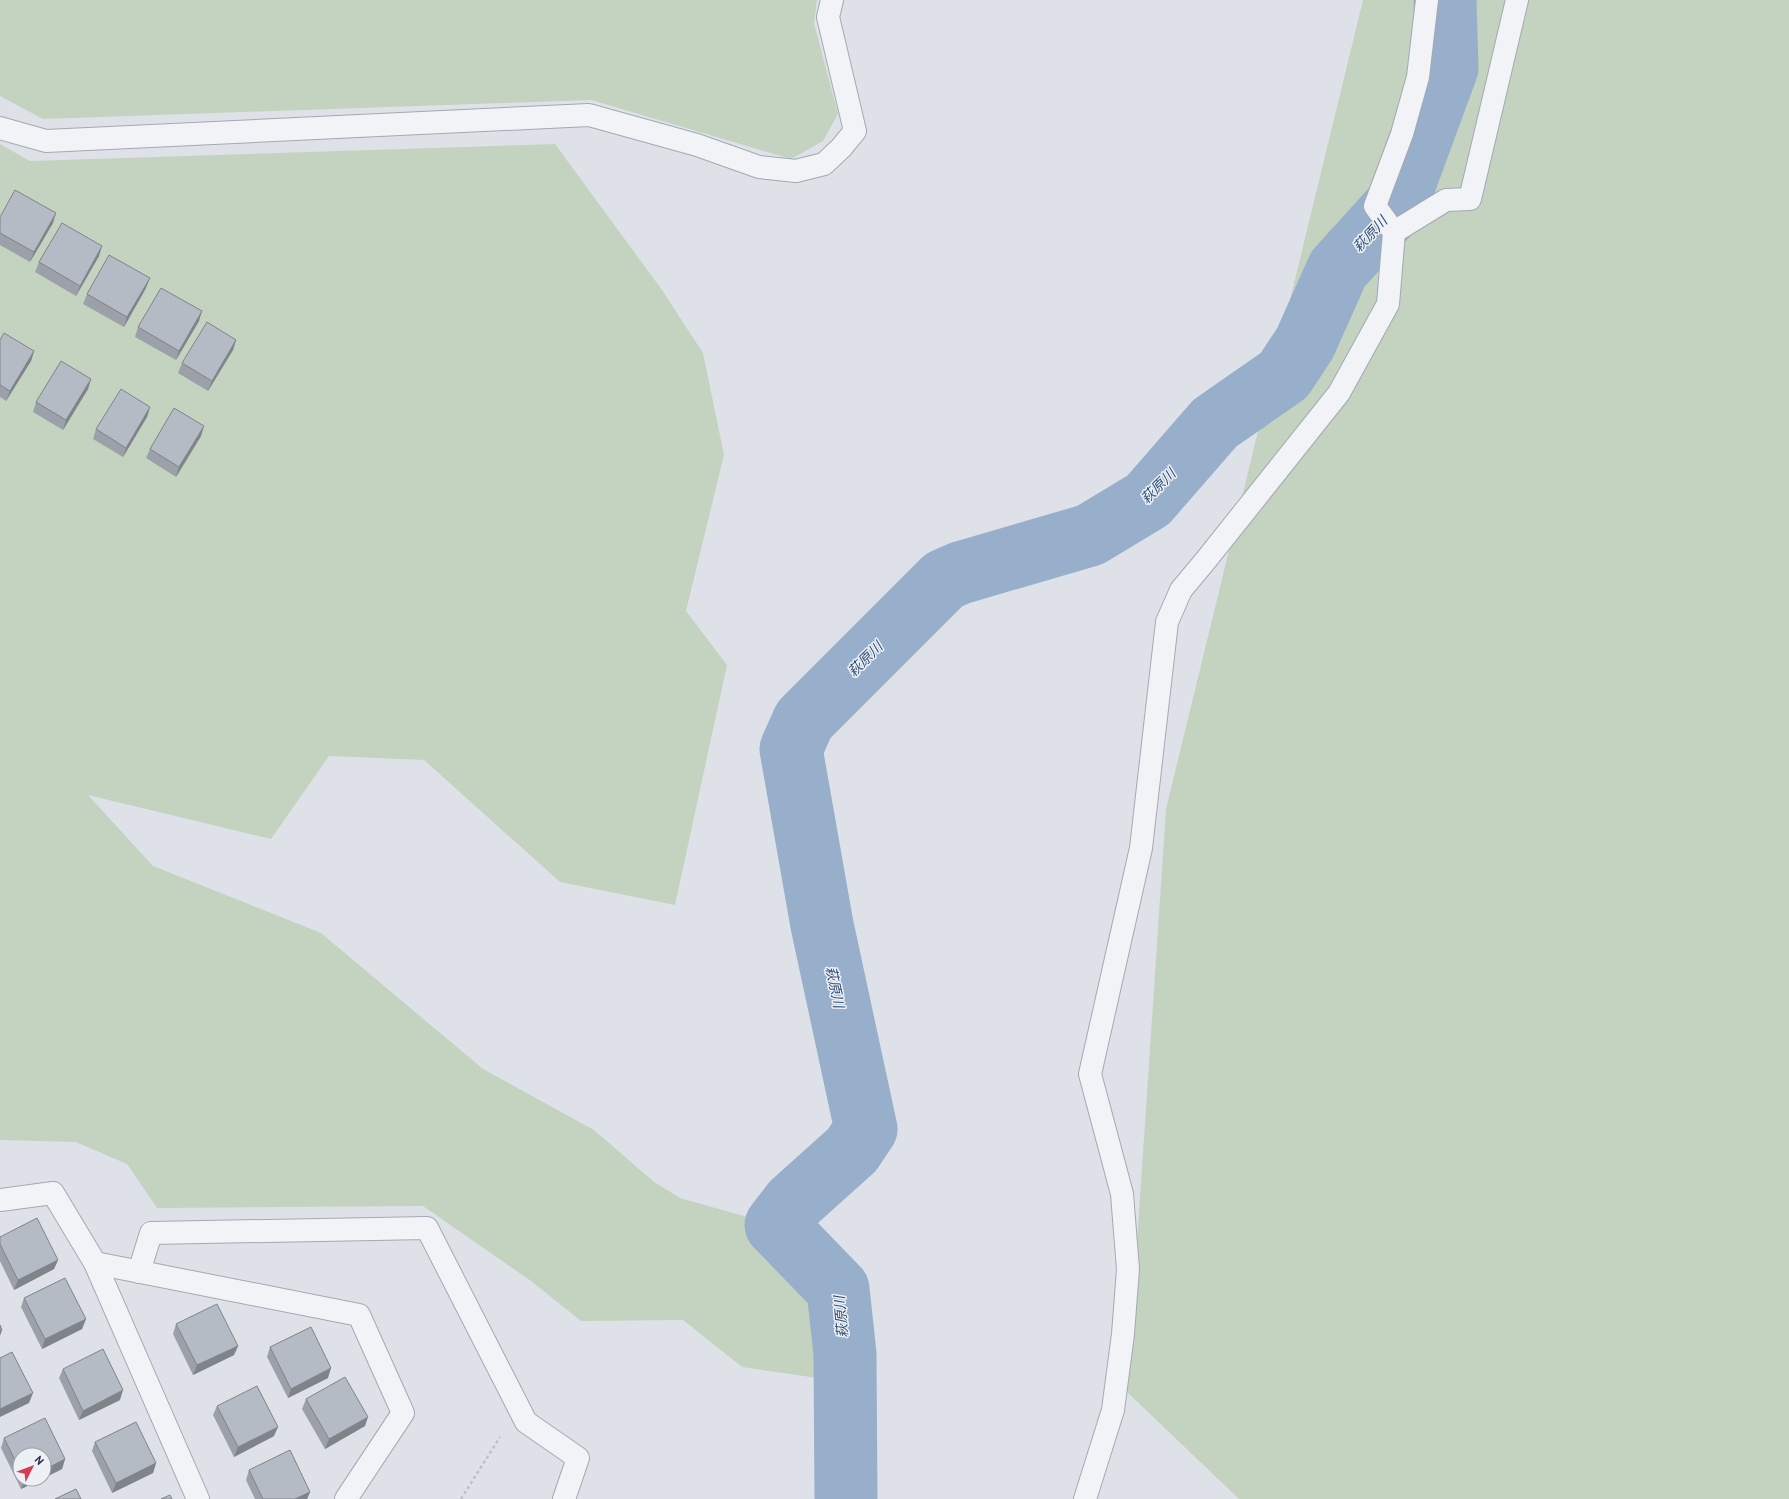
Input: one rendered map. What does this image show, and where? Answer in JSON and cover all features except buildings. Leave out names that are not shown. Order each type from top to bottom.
[{"type":"street","points":[[0,128],[46,141],[588,115],[697,145],[759,167],[796,171],[824,164],[841,148],[855,131],[828,17],[832,0]]},
{"type":"street","points":[[1085,1499],[1113,1410],[1123,1334],[1128,1269],[1122,1194],[1090,1074],[1141,848],[1167,622],[1181,590],[1339,393],[1388,304],[1394,232],[1375,206],[1402,134],[1418,76],[1427,0]]},
{"type":"street","points":[[1394,232],[1446,200],[1470,199],[1517,0]]},
{"type":"street","points":[[0,1200],[53,1193],[96,1263],[198,1499]]},
{"type":"street","points":[[139,1272],[151,1233],[427,1228],[526,1422],[578,1458],[564,1499]]},
{"type":"street","points":[[96,1263],[359,1315],[403,1413],[346,1499]]},
{"type":"path","points":[[461,1499],[501,1436],[526,1422]]},
{"type":"green space","points":[[0,0],[817,0],[814,23],[838,114],[823,141],[791,159],[591,100],[43,119],[0,96]]},
{"type":"green space","points":[[1363,0],[1789,0],[1789,1499],[1239,1499],[1127,1392],[1166,809]]},
{"type":"green space","points":[[0,144],[30,161],[555,144],[662,290],[703,353],[724,455],[686,611],[727,665],[675,905],[560,882],[424,760],[329,756],[271,839],[88,795],[153,866],[321,933],[483,1069],[594,1130],[654,1182],[680,1198],[776,1225],[833,1295],[831,1380],[742,1367],[683,1320],[581,1321],[531,1281],[423,1206],[157,1208],[127,1164],[76,1142],[0,1140]]},
{"type":"waterway","name":"萩原川","points":[[846,1499],[845,1354],[838,1289],[776,1225],[793,1203],[852,1150],[866,1129],[822,925],[791,749],[804,720],[944,580],[960,573],[1090,535],[1148,500],[1215,423],[1284,375],[1305,343],[1338,269],[1397,204],[1447,68],[1445,0]]}]
